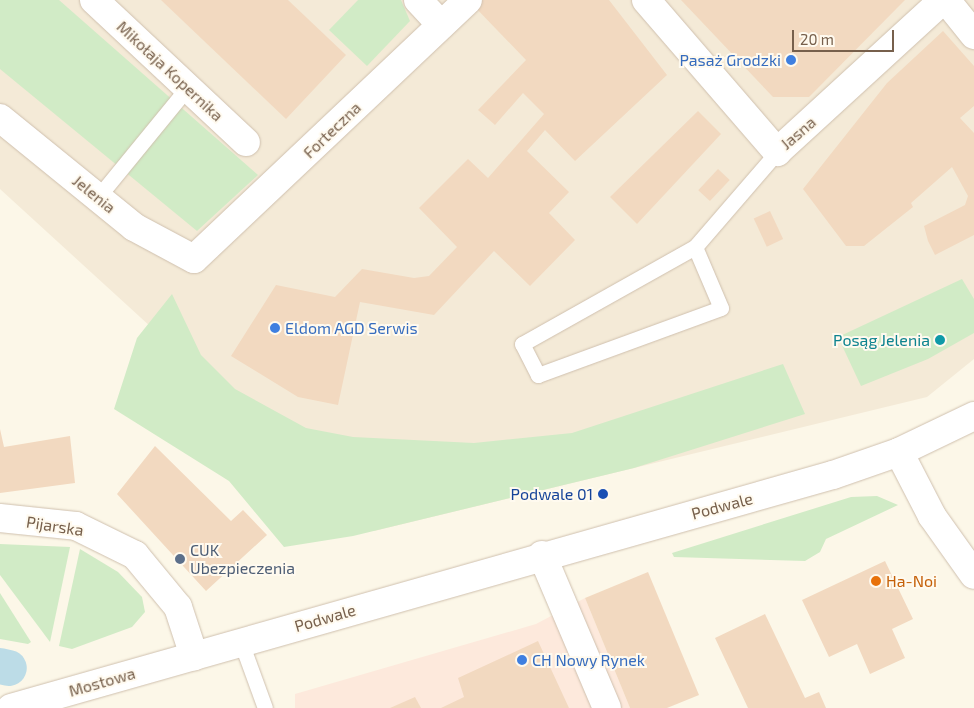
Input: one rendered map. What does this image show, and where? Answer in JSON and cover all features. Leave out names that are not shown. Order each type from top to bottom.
[{"type":"street","name":"Mikołaja Kopernika","points":[[94,0],[246,142]]},
{"type":"street","points":[[418,0],[454,14]]},
{"type":"street","name":"Jasna","points":[[646,0],[778,152],[945,0],[974,35]]},
{"type":"street","name":"Forteczna","points":[[194,260],[454,14]]},
{"type":"street","name":"Jelenia","points":[[0,118],[134,227],[194,260]]},
{"type":"street","name":"Podwale","points":[[194,656],[542,555],[833,475],[900,452],[974,416]]},
{"type":"street","points":[[900,452],[932,516],[974,575]]},
{"type":"street","name":"Pijarska","points":[[0,518],[76,526],[135,556],[178,607],[194,656]]},
{"type":"street","points":[[542,555],[607,708]]},
{"type":"street","name":"Mostowa","points":[[10,708],[194,656]]},
{"type":"lane","points":[[98,197],[188,87]]},
{"type":"lane","points":[[695,247],[721,308],[538,375],[522,344],[695,247],[778,152]]},
{"type":"lane","points":[[241,642],[265,708]]},
{"type":"shaded area","points":[[0,0],[974,0],[974,359],[927,397],[374,531],[0,189]]},
{"type":"shaded area","points":[[585,598],[630,708],[295,708],[295,694],[536,624]]},
{"type":"green space","points":[[0,0],[59,0],[258,175],[197,231],[0,69]]},
{"type":"green space","points":[[358,0],[401,0],[410,21],[367,66],[329,30]]},
{"type":"green space","points":[[962,279],[974,299],[974,333],[928,359],[861,386],[838,337]]},
{"type":"green space","points":[[172,294],[201,355],[235,389],[306,428],[353,437],[474,443],[572,433],[783,364],[805,414],[634,468],[353,536],[284,547],[229,481],[114,409],[137,338]]},
{"type":"green space","points":[[877,496],[898,505],[826,539],[820,552],[805,561],[674,557],[672,553],[851,497]]},
{"type":"green space","points":[[0,544],[70,547],[50,642],[0,575]]},
{"type":"green space","points":[[80,549],[118,572],[142,597],[145,612],[132,627],[72,649],[59,646]]},
{"type":"green space","points":[[0,593],[31,642],[28,644],[0,639]]},
{"type":"building","points":[[161,0],[288,0],[346,55],[286,119]]},
{"type":"building","points":[[476,0],[609,0],[667,75],[575,161],[545,130],[527,151],[569,192],[549,213],[575,240],[530,286],[494,251],[434,315],[360,302],[338,405],[298,397],[231,356],[276,285],[335,297],[362,269],[414,278],[429,276],[457,247],[419,208],[468,159],[488,178],[544,114],[523,93],[495,125],[478,110],[526,60],[472,4]]},
{"type":"building","name":"Pasaż Grodzki","points":[[681,0],[905,0],[809,97],[773,97]]},
{"type":"building","points":[[943,31],[974,66],[974,106],[960,118],[974,133],[974,235],[935,255],[928,241],[924,226],[965,205],[968,196],[952,167],[911,203],[913,207],[864,246],[846,246],[803,189],[887,83]]},
{"type":"building","points":[[698,111],[721,134],[637,224],[610,197]]},
{"type":"building","points":[[718,169],[730,180],[710,201],[698,190]]},
{"type":"building","points":[[770,211],[783,239],[767,247],[754,219]]},
{"type":"building","points":[[0,429],[4,447],[70,436],[75,483],[0,493]]},
{"type":"building","points":[[155,446],[231,521],[243,510],[267,535],[206,591],[117,494]]},
{"type":"building","points":[[885,561],[913,619],[892,629],[905,658],[870,674],[857,644],[829,657],[802,600]]},
{"type":"building","points":[[648,572],[699,695],[667,708],[630,708],[585,598]]},
{"type":"building","points":[[765,614],[805,698],[819,692],[826,708],[748,708],[715,638]]},
{"type":"building","name":"CH Nowy Rynek","points":[[538,641],[569,708],[441,708],[464,697],[458,678]]},
{"type":"building","points":[[415,697],[421,708],[390,708]]},
{"type":"waterway","points":[[0,666],[9,668]]},
{"type":"place","name":"Pasaż Grodzki","points":[[791,60]]},
{"type":"place","name":"Eldom AGD Serwis","points":[[275,328]]},
{"type":"place","name":"Posąg Jelenia","points":[[940,340]]},
{"type":"place","name":"Podwale 01","points":[[603,494]]},
{"type":"place","name":"CUK Ubezpieczenia","points":[[180,559]]},
{"type":"place","name":"Ha-Noi","points":[[876,581]]},
{"type":"place","name":"CH Nowy Rynek","points":[[522,660]]}]
